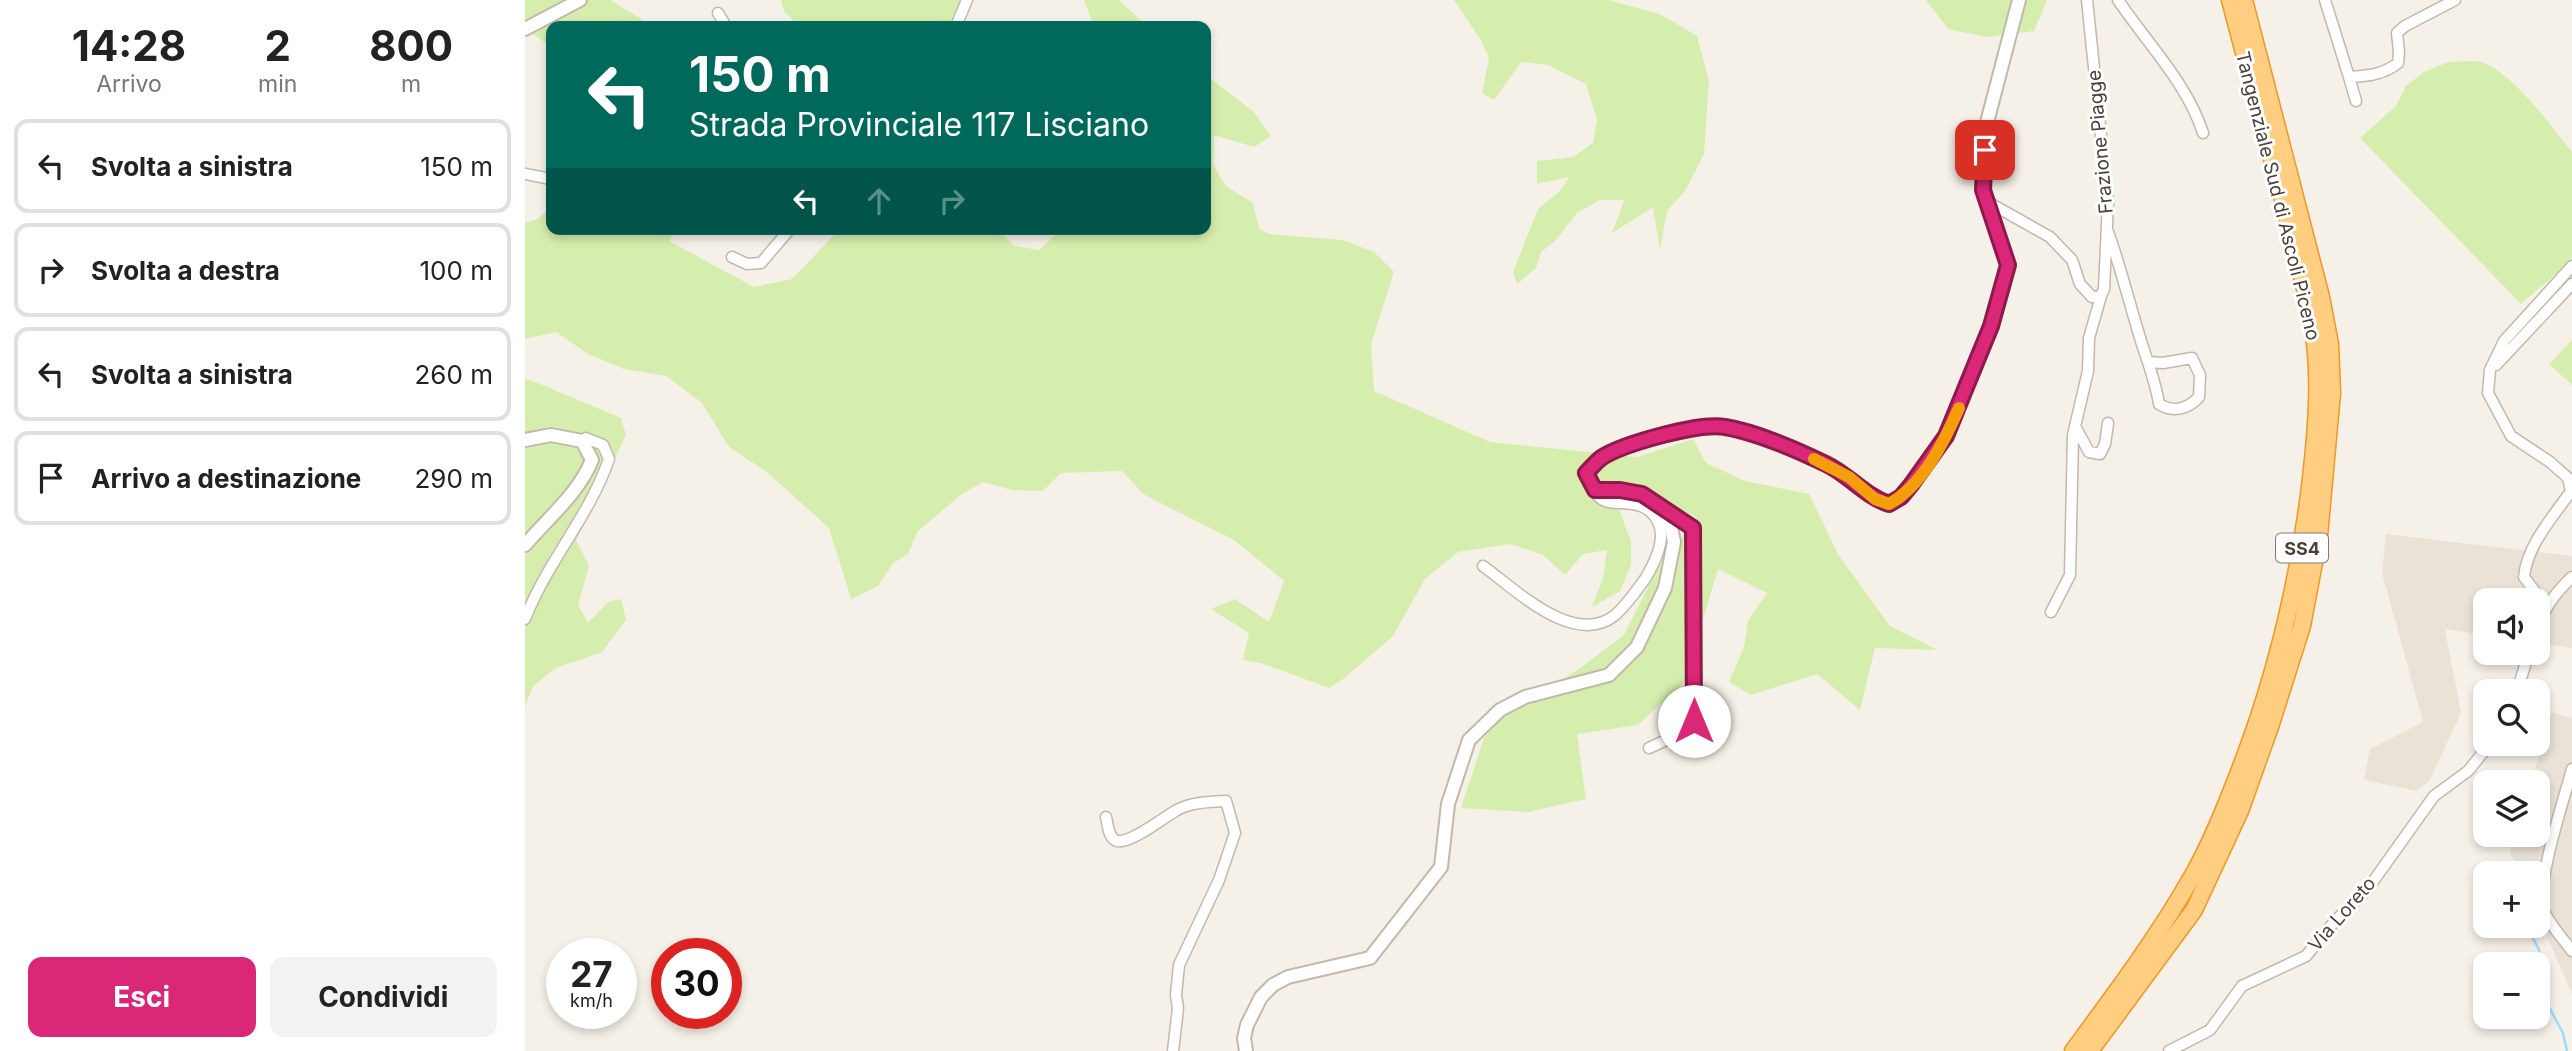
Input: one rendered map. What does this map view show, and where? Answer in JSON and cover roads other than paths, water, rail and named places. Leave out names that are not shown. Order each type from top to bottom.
[{"type":"highway","name":"Tangenziale Sud di Ascoli Piceno","points":[[2073,1051],[2148,950],[2193,875],[2217,828],[2266,697],[2291,606],[2305,533],[2316,437],[2318,392],[2315,346],[2310,311],[2282,193],[2230,0]]},
{"type":"highway","name":"Tangenziale Sud di Ascoli Piceno","points":[[2090,1051],[2194,910],[2240,811],[2302,626],[2319,536],[2332,393],[2330,344],[2321,297],[2244,0]]},
{"type":"street","points":[[525,29],[580,0]]},
{"type":"street","points":[[958,21],[967,0]]},
{"type":"street","points":[[1483,566],[1533,603],[1567,622],[1578,625],[1596,624],[1613,616],[1653,566],[1660,548],[1661,527],[1654,512],[1638,503],[1603,501],[1597,496],[1586,473],[1601,458],[1625,447],[1697,427],[1724,426],[1776,443],[1826,464],[1849,477],[1875,499],[1889,504],[1901,497],[1946,436],[1991,326],[2008,265],[1983,190],[1985,130],[2019,0]]},
{"type":"street","name":"Frazione Piagge","points":[[2051,612],[2070,575],[2071,508],[2074,492],[2072,454],[2088,372],[2089,338],[2104,289],[2108,203],[2087,0]]},
{"type":"street","points":[[2118,0],[2183,91],[2203,133]]},
{"type":"street","points":[[2325,0],[2356,101]]},
{"type":"street","points":[[2349,77],[2388,71],[2398,63],[2397,33],[2405,26],[2455,0]]},
{"type":"street","points":[[718,13],[723,21]]},
{"type":"street","points":[[525,174],[546,178]]},
{"type":"street","points":[[1986,201],[2050,237],[2072,260],[2080,284],[2092,297],[2101,296]]},
{"type":"street","points":[[2107,229],[2120,262],[2159,404],[2165,408],[2179,409],[2192,404],[2199,397],[2200,375],[2192,358],[2163,363],[2149,362]]},
{"type":"street","points":[[732,257],[747,264],[761,263],[785,235]]},
{"type":"street","points":[[2556,294],[2572,266]]},
{"type":"street","points":[[2533,588],[2525,577],[2525,565],[2537,539],[2571,491],[2568,478],[2519,440],[2516,431],[2508,427],[2487,393],[2490,370],[2504,341],[2556,294],[2572,284]]},
{"type":"street","points":[[2076,428],[2089,452],[2101,454],[2108,423]]},
{"type":"street","points":[[525,440],[551,435],[582,441],[586,438],[603,445],[609,459],[595,494],[535,592],[525,619]]},
{"type":"street","points":[[525,545],[573,495],[584,478],[592,460],[582,441]]},
{"type":"street","points":[[1595,490],[1620,490],[1642,494],[1693,528],[1694,721],[1690,729],[1649,748]]},
{"type":"street","points":[[1246,1051],[1244,1038],[1247,1025],[1261,998],[1273,985],[1288,977],[1370,958],[1441,867],[1448,804],[1469,740],[1500,710],[1525,697],[1609,675],[1637,648],[1665,588],[1674,542],[1665,510]]},
{"type":"street","points":[[2550,600],[2572,577]]},
{"type":"street","name":"Via Loreto","points":[[2169,1051],[2210,1030],[2242,986],[2306,956],[2335,921],[2367,890],[2434,796],[2468,771],[2480,756]]},
{"type":"street","points":[[2572,769],[2541,899],[2544,912],[2572,951]]},
{"type":"street","points":[[1106,817],[1109,835],[1121,841],[1180,808],[1226,801],[1231,812],[1235,833],[1219,880],[1178,965],[1178,1008],[1173,1051]]},
{"type":"waterway","points":[[2533,938],[2539,950],[2544,998],[2563,1033],[2567,1051]]}]
